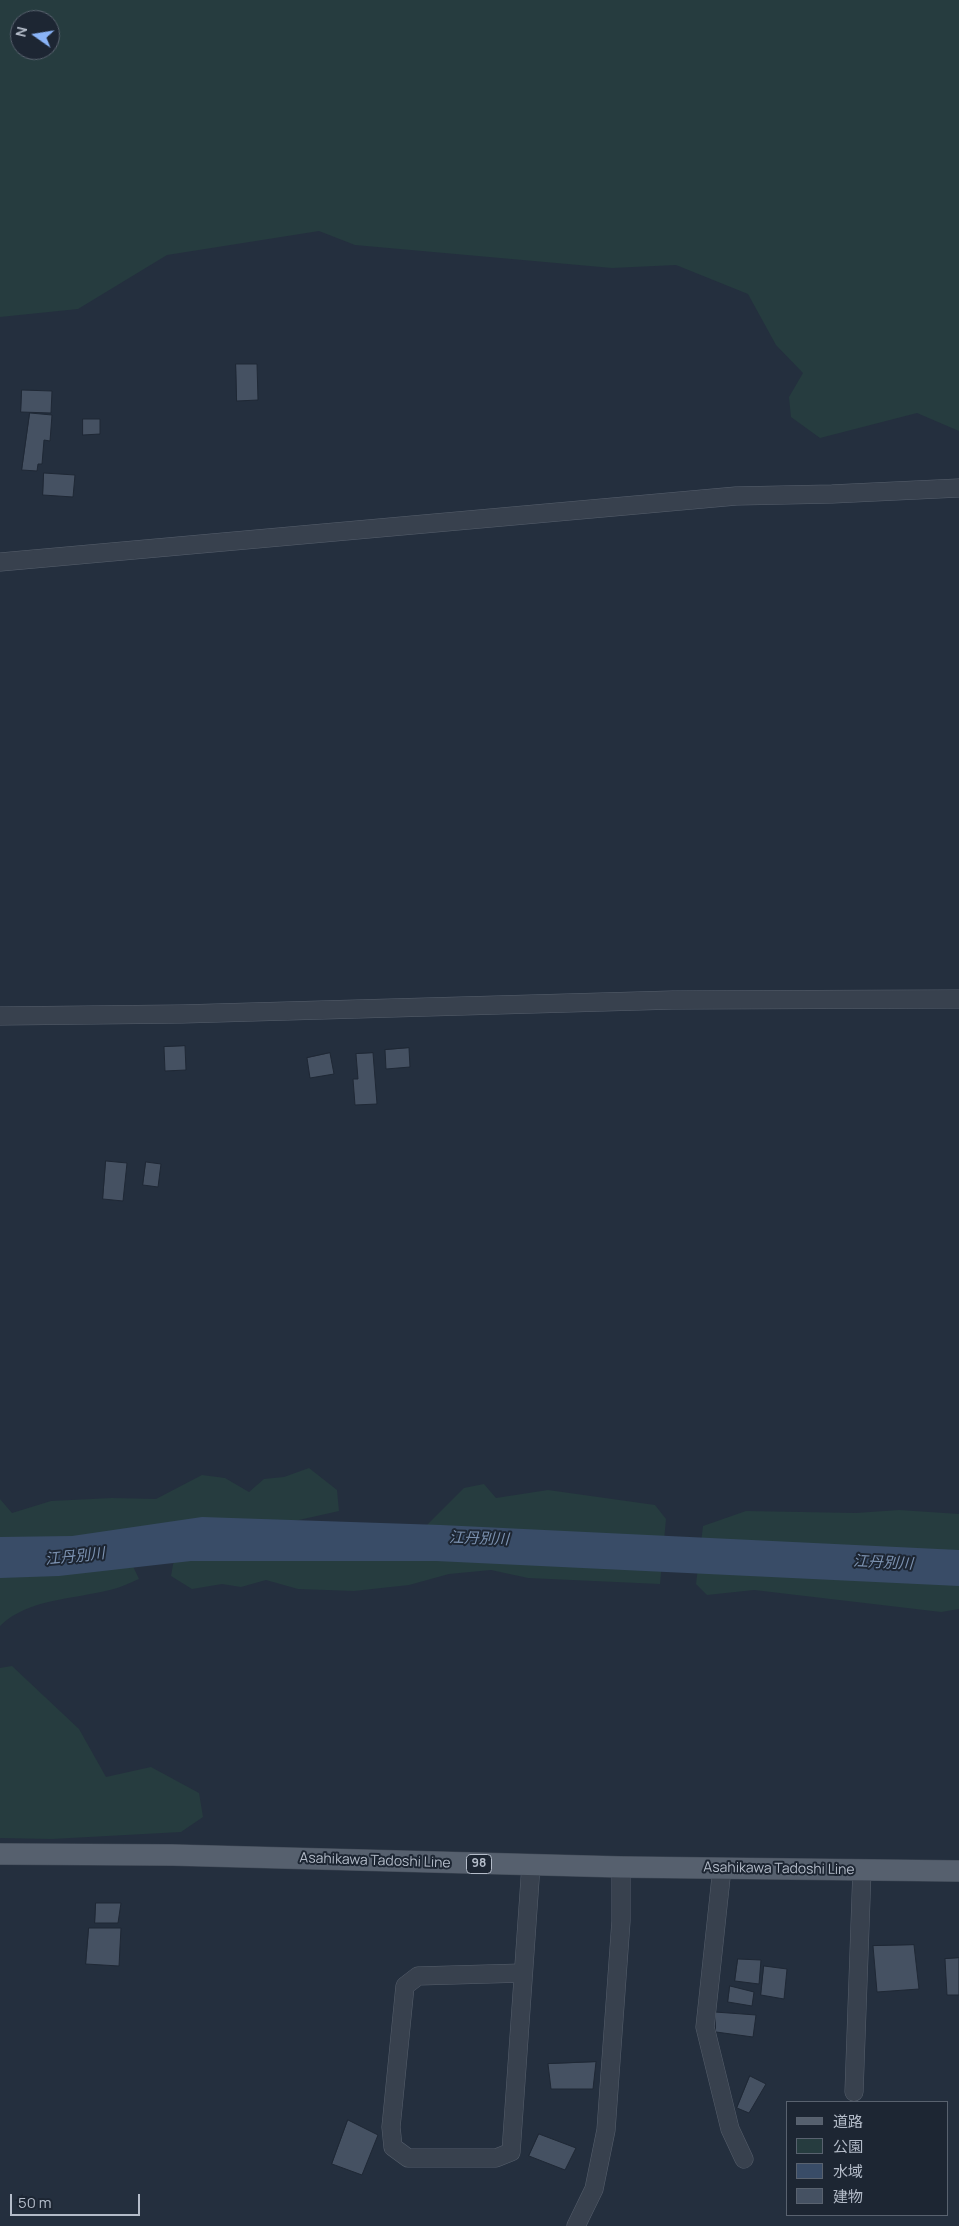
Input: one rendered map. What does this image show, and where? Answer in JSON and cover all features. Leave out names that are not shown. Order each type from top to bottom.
[{"type":"main road","name":"Asahikawa Tadoshi Line","points":[[0,1854],[172,1855],[620,1868],[959,1871]]},
{"type":"street","points":[[0,562],[736,496],[959,488]]},
{"type":"street","points":[[0,1016],[182,1014],[673,1000],[959,999]]},
{"type":"street","points":[[523,1974],[418,1976],[405,1986],[391,2127],[393,2147],[408,2158],[496,2158],[511,2152],[531,1865]]},
{"type":"street","points":[[576,2226],[594,2189],[606,2130],[621,1921],[620,1868]]},
{"type":"street","points":[[722,1868],[705,2027],[730,2129],[744,2159]]},
{"type":"street","points":[[854,2092],[862,1870]]},
{"type":"green space","points":[[0,0],[959,0],[959,431],[917,413],[820,438],[791,417],[789,397],[803,373],[776,345],[748,294],[676,265],[612,268],[355,245],[319,231],[167,255],[78,309],[0,317]]},
{"type":"green space","points":[[309,1468],[337,1490],[339,1511],[281,1524],[0,1551],[0,1499],[12,1513],[51,1501],[112,1498],[156,1499],[202,1475],[225,1478],[249,1492],[264,1479],[284,1477]]},
{"type":"green space","points":[[484,1484],[496,1498],[548,1490],[655,1505],[666,1519],[660,1584],[528,1578],[491,1570],[449,1574],[409,1585],[354,1591],[298,1589],[266,1580],[241,1587],[222,1584],[192,1589],[171,1576],[175,1553],[408,1544],[464,1488]]},
{"type":"green space","points":[[899,1510],[959,1514],[959,1609],[941,1612],[754,1590],[707,1595],[696,1584],[703,1526],[746,1511],[856,1513]]},
{"type":"green space","points":[[131,1562],[139,1579],[114,1589],[37,1605],[11,1617],[0,1626],[0,1571]]},
{"type":"green space","points":[[12,1666],[79,1729],[106,1777],[151,1767],[199,1793],[203,1817],[181,1832],[52,1839],[0,1838],[0,1668]]},
{"type":"water","name":"江丹別川","points":[[202,1517],[441,1525],[959,1550],[959,1586],[436,1561],[191,1561],[59,1576],[0,1578],[0,1537],[72,1536]]},
{"type":"building","points":[[236,364],[257,364],[258,400],[237,401]]},
{"type":"building","points":[[22,390],[52,391],[51,413],[21,412]]},
{"type":"building","points":[[30,413],[52,415],[50,441],[44,440],[42,464],[38,464],[37,471],[22,470]]},
{"type":"building","points":[[83,419],[100,419],[100,434],[83,435]]},
{"type":"building","points":[[44,473],[75,475],[73,497],[43,495]]},
{"type":"building","points":[[185,1046],[186,1070],[165,1071],[164,1047]]},
{"type":"building","points":[[409,1048],[410,1067],[386,1069],[385,1050]]},
{"type":"building","points":[[330,1053],[334,1074],[310,1078],[307,1058]]},
{"type":"building","points":[[373,1053],[377,1104],[355,1105],[353,1079],[358,1079],[356,1054]]},
{"type":"building","points":[[106,1161],[127,1163],[123,1201],[103,1199]]},
{"type":"building","points":[[146,1162],[161,1164],[158,1187],[143,1185]]},
{"type":"building","points":[[96,1903],[121,1903],[118,1923],[95,1923]]},
{"type":"building","points":[[89,1928],[121,1928],[119,1966],[86,1964]]},
{"type":"building","points":[[914,1945],[919,1989],[877,1992],[873,1946]]},
{"type":"building","points":[[959,1958],[959,1995],[947,1995],[945,1959]]},
{"type":"building","points":[[738,1959],[761,1960],[759,1984],[735,1981]]},
{"type":"building","points":[[764,1966],[787,1969],[784,1999],[761,1995]]},
{"type":"building","points":[[730,1986],[754,1992],[752,2006],[728,2002]]},
{"type":"building","points":[[715,2012],[756,2015],[753,2037],[716,2032]]},
{"type":"building","points":[[596,2062],[593,2089],[551,2089],[548,2064]]},
{"type":"building","points":[[750,2076],[766,2084],[749,2113],[737,2108]]},
{"type":"building","points":[[348,2120],[378,2135],[362,2175],[332,2164]]},
{"type":"building","points":[[539,2134],[576,2148],[565,2170],[529,2156]]}]
